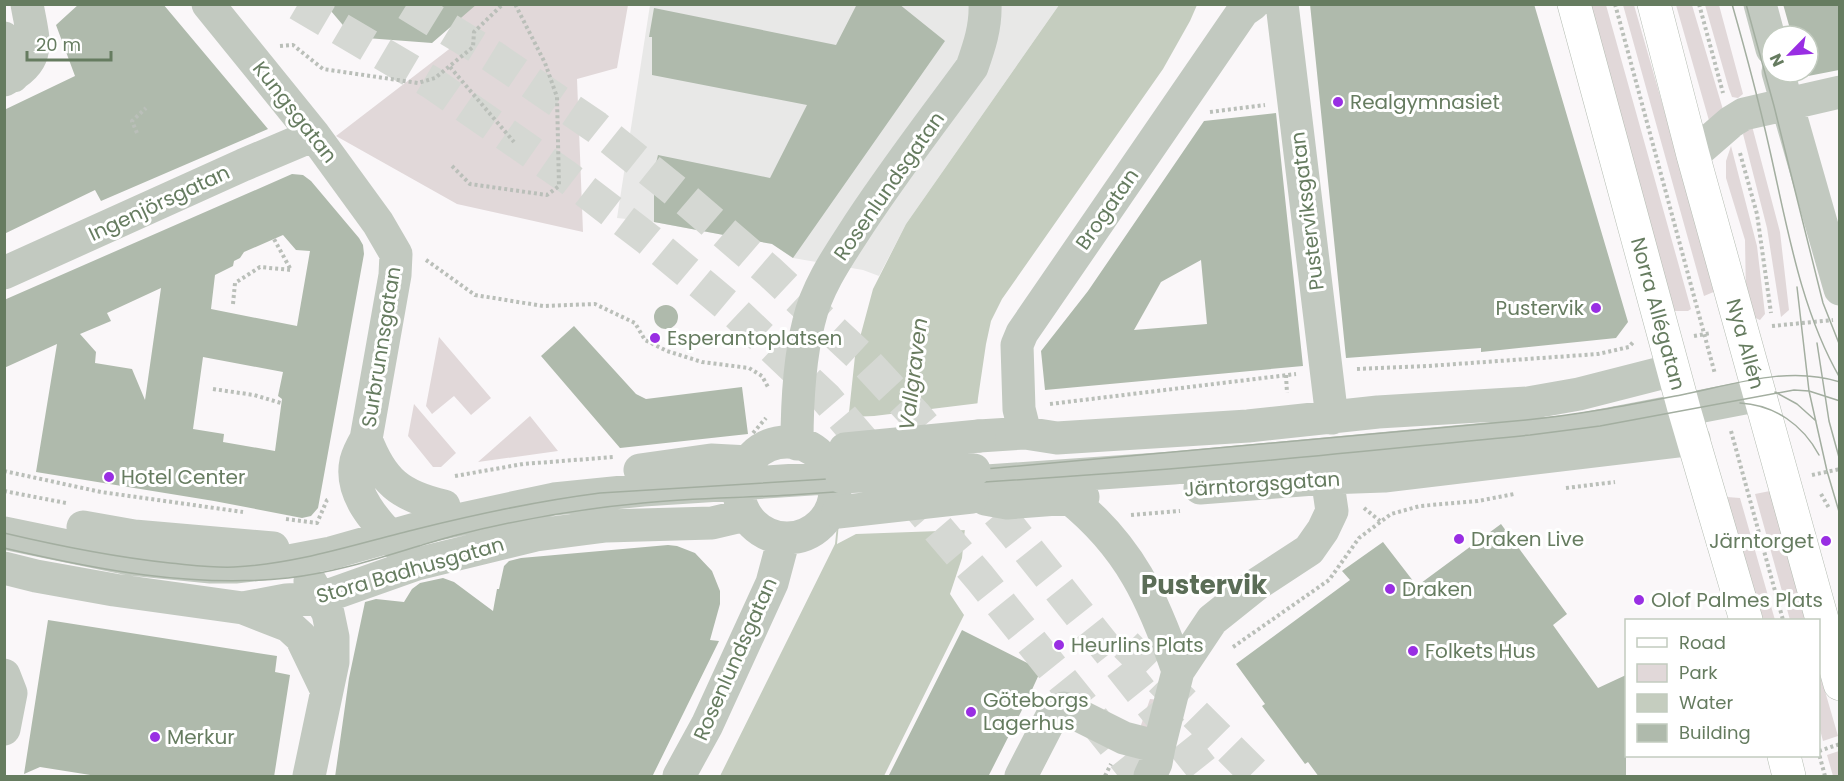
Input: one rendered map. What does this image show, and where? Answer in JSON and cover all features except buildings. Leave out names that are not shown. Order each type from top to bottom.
[{"type":"main road","name":"Norra Allégatan","points":[[1574,4],[1683,404],[1745,619]]},
{"type":"main road","name":"Nya Allén","points":[[1653,4],[1839,684]]},
{"type":"main road","points":[[1784,757],[1790,777]]},
{"type":"street","points":[[4,38],[9,78],[28,64],[35,47],[27,4]]},
{"type":"street","name":"Kungsgatan","points":[[208,4],[314,135],[378,223]]},
{"type":"street","name":"Rosenlundsgatan","points":[[827,472],[809,320],[837,259],[871,206],[972,67],[981,43],[986,14],[985,4]]},
{"type":"street","name":"Brogatan","points":[[1025,433],[1019,410],[1017,345],[1022,333],[1243,11],[1253,4]]},
{"type":"street","name":"Pusterviksgatan","points":[[1178,671],[1212,620],[1257,584],[1309,550],[1323,530],[1332,511],[1325,442],[1326,371],[1282,4]]},
{"type":"street","points":[[1760,4],[1765,24]]},
{"type":"street","points":[[1781,84],[1839,289]]},
{"type":"street","points":[[1693,155],[1731,122],[1744,114],[1839,92]]},
{"type":"street","name":"Ingenjörsgatan","points":[[4,273],[314,135]]},
{"type":"street","name":"Surbrunnsgatan","points":[[378,223],[396,254],[395,275],[366,439],[358,454],[355,475],[359,493],[396,543]]},
{"type":"street","points":[[1683,404],[1757,387]]},
{"type":"street","name":"Järntorgsgatan","points":[[827,472],[972,483],[1007,503],[1069,498],[1325,442],[1378,412],[1528,403],[1579,394],[1683,404]]},
{"type":"street","name":"Järntorgsgatan","points":[[827,472],[979,436],[1025,433],[1057,438],[1248,426],[1325,442],[1384,476],[1683,404]]},
{"type":"street","name":"Surbrunnsgatan","points":[[366,439],[375,462],[391,482],[419,500],[445,492]]},
{"type":"street","points":[[972,483],[1325,442]]},
{"type":"street","points":[[747,481],[775,444],[827,472]]},
{"type":"street","name":"Stora Badhusgatan","points":[[4,512],[134,536],[294,560],[396,543],[445,492],[556,483],[711,460],[747,481]]},
{"type":"street","points":[[396,543],[458,519],[554,499],[827,472]]},
{"type":"street","points":[[747,481],[758,529],[775,537],[798,537],[810,532],[820,524],[827,472]]},
{"type":"street","points":[[1022,777],[1053,714],[1064,708],[1124,738],[1155,762],[1178,671],[1164,631],[1142,583],[1128,560],[1094,518],[1069,498]]},
{"type":"street","points":[[4,533],[130,559],[200,566],[235,567],[294,560]]},
{"type":"street","name":"Stora Badhusgatan","points":[[4,568],[36,576],[155,587],[243,608],[286,600],[294,560],[325,536],[396,543]]},
{"type":"street","name":"Rosenlundsgatan","points":[[679,777],[707,725],[772,583],[784,538]]},
{"type":"street","points":[[4,548],[90,567],[155,587],[198,582],[234,582],[294,560]]},
{"type":"street","points":[[294,560],[328,614],[333,637],[333,662],[309,777]]},
{"type":"street","points":[[243,608],[289,626],[302,637],[326,689]]},
{"type":"street","points":[[4,675],[11,693],[4,729]]},
{"type":"path","points":[[243,46],[293,45],[323,69],[418,83],[435,78],[473,46],[474,32],[503,4]]},
{"type":"path","points":[[452,166],[470,184],[548,195],[559,186],[557,97],[545,63],[515,4]]},
{"type":"path","points":[[1614,4],[1782,619]]},
{"type":"path","points":[[1699,4],[1756,214],[1773,325]]},
{"type":"path","points":[[450,67],[514,142]]},
{"type":"path","points":[[1199,114],[1270,104]]},
{"type":"path","points":[[137,133],[132,121],[146,108]]},
{"type":"path","points":[[233,304],[235,283],[260,267],[291,270],[274,239]]},
{"type":"path","points":[[418,254],[475,295],[543,306],[595,304],[635,323],[645,340],[667,351],[702,363],[748,368],[762,376],[768,385],[769,393]]},
{"type":"path","points":[[1789,325],[1839,320]]},
{"type":"path","points":[[1683,404],[1705,334]]},
{"type":"path","points":[[1060,403],[1326,371],[1598,354],[1629,347],[1635,340],[1683,404],[1740,462]]},
{"type":"path","points":[[213,389],[254,395],[281,403]]},
{"type":"path","points":[[747,481],[741,443],[770,413],[827,472]]},
{"type":"path","points":[[445,492],[523,464],[615,457]]},
{"type":"path","points":[[4,471],[101,492],[250,513]]},
{"type":"path","points":[[1555,489],[1620,481]]},
{"type":"path","points":[[1203,636],[1232,647],[1329,580],[1359,538],[1391,514],[1420,506],[1494,499],[1522,492]]},
{"type":"path","points":[[294,560],[317,523]]},
{"type":"path","points":[[1820,751],[1839,744]]},
{"type":"path","points":[[1820,755],[1826,777]]},
{"type":"shaded area","points":[[650,5],[1059,5],[906,224],[879,276],[863,270],[793,258],[776,246],[779,241],[761,242],[654,222],[617,218]]},
{"type":"green space","points":[[472,5],[628,5],[617,68],[577,79],[583,232],[457,204],[336,136],[461,40],[456,19]]},
{"type":"green space","points":[[1586,5],[1606,5],[1691,309],[1688,311],[1670,311]]},
{"type":"green space","points":[[1623,5],[1634,5],[1716,291],[1704,296]]},
{"type":"green space","points":[[1676,5],[1692,5],[1724,113],[1710,124]]},
{"type":"green space","points":[[1705,5],[1719,5],[1743,94],[1738,98],[1732,97],[1729,89]]},
{"type":"green space","points":[[1752,126],[1780,232],[1789,310],[1781,317],[1767,228],[1743,134]]},
{"type":"green space","points":[[1731,146],[1757,246],[1765,314],[1760,320],[1751,316],[1746,297],[1745,240],[1726,178],[1726,161]]},
{"type":"green space","points":[[439,337],[491,398],[471,415],[454,396],[432,414],[426,406]]},
{"type":"green space","points":[[414,404],[456,453],[441,467],[433,467],[408,436]]},
{"type":"green space","points":[[530,416],[558,451],[478,462]]},
{"type":"green space","points":[[1770,491],[1806,619],[1790,619],[1755,494]]},
{"type":"green space","points":[[1727,497],[1740,498],[1775,619],[1761,619]]},
{"type":"green space","points":[[1820,674],[1838,736],[1823,741],[1820,730]]},
{"type":"green space","points":[[1150,699],[1160,700],[1160,713],[1135,771],[1122,767]]},
{"type":"green space","points":[[1839,751],[1839,776],[1833,776],[1827,755]]},
{"type":"water","name":"Vallgraven","points":[[1059,5],[1197,5],[1163,69],[1002,299],[991,321],[978,398],[962,558],[950,594],[964,615],[884,776],[720,776],[835,544],[855,356],[873,289],[906,224]]},
{"type":"pier","points":[[980,403],[967,530],[856,534],[837,544],[849,417]]},
{"type":"tunnel","points":[[298,4],[432,83],[567,177],[649,240],[735,312],[826,398],[980,578],[1139,776]]},
{"type":"tunnel","points":[[407,4],[492,56],[596,127],[683,197],[770,272],[862,358],[915,415],[1013,531],[1208,776]]},
{"type":"tunnel","points":[[1126,645],[1257,776]]},
{"type":"tram line","points":[[1732,4],[1805,297],[1826,352],[1840,378]]},
{"type":"tram line","points":[[1746,4],[1823,303],[1840,346]]},
{"type":"tram line","points":[[1797,287],[1809,391],[1827,471],[1840,515]]},
{"type":"tram line","points":[[1817,343],[1829,421],[1840,461]]},
{"type":"tram line","points":[[4,533],[87,551],[149,561],[234,567],[281,562],[485,513],[600,493],[974,470],[1526,420],[1604,409],[1780,376],[1800,375],[1840,382]]},
{"type":"tram line","points":[[4,548],[110,570],[181,579],[216,581],[288,578],[330,571],[500,525],[619,505],[1119,473],[1295,458],[1600,426],[1794,390],[1809,391],[1840,401]]},
{"type":"tram line","points":[[1775,392],[1797,404],[1816,421]]},
{"type":"tram line","points":[[1740,403],[1765,408],[1787,418],[1805,434],[1819,455]]},
{"type":"place","name":"Realgymnasiet","points":[[1338,102]]},
{"type":"place","name":"Pustervik","points":[[1596,308]]},
{"type":"place","name":"Esperantoplatsen","points":[[655,338]]},
{"type":"place","name":"Hotel Center","points":[[109,477]]},
{"type":"place","name":"Draken Live","points":[[1459,539]]},
{"type":"place","name":"Järntorget","points":[[1826,541]]},
{"type":"place","name":"Draken","points":[[1390,589]]},
{"type":"place","name":"Olof Palmes Plats","points":[[1639,600]]},
{"type":"place","name":"Heurlins Plats","points":[[1059,645]]},
{"type":"place","name":"Folkets Hus","points":[[1413,651]]},
{"type":"place","name":"Göteborgs Lagerhus","points":[[971,712]]},
{"type":"place","name":"Merkur","points":[[155,737]]},
{"type":"district","name":"Pustervik","points":[[1204,585]]}]
